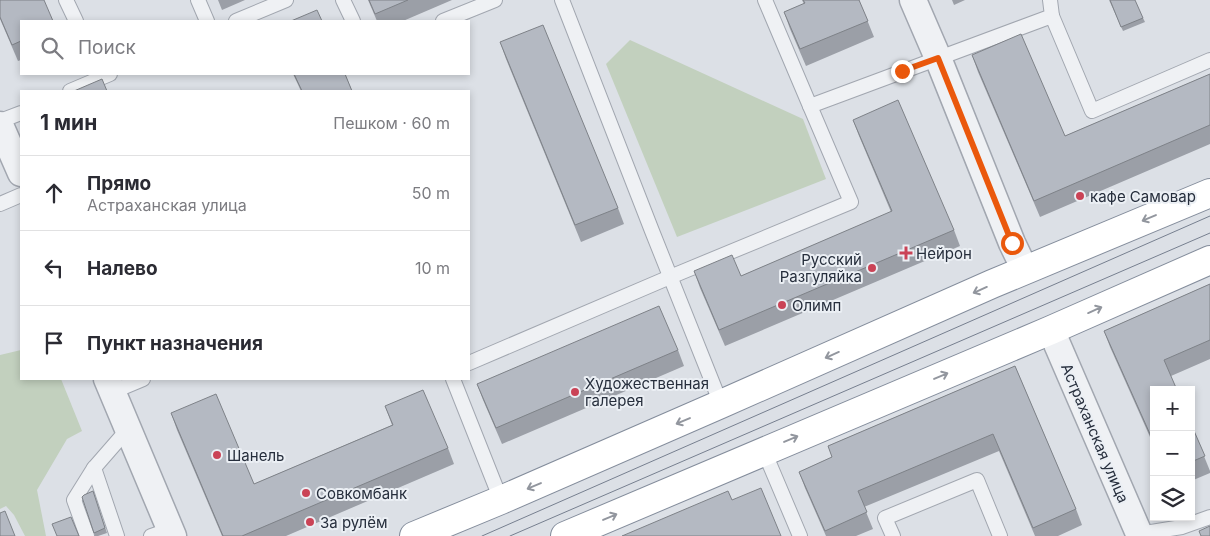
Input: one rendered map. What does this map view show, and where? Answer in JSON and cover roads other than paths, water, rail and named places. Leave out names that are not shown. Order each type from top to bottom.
[{"type":"highway","points":[[414,536],[501,500],[1025,270],[1210,193]]},
{"type":"highway","points":[[565,536],[1051,330],[1210,260]]},
{"type":"street","points":[[913,0],[1025,270]]},
{"type":"street","points":[[0,123],[20,171]]},
{"type":"street","name":"Астраханская улица","points":[[1051,330],[1138,535]]},
{"type":"street","points":[[109,385],[128,429],[165,534]]},
{"type":"lane","points":[[66,0],[76,20]]},
{"type":"lane","points":[[198,0],[207,20]]},
{"type":"lane","points":[[238,20],[286,0]]},
{"type":"lane","points":[[344,0],[353,20]]},
{"type":"lane","points":[[445,20],[495,0]]},
{"type":"lane","points":[[562,0],[721,404]]},
{"type":"lane","points":[[470,363],[670,276],[852,202],[765,0]]},
{"type":"lane","points":[[1050,0],[1052,16],[1092,111],[1210,60]]},
{"type":"lane","points":[[810,106],[1052,16]]},
{"type":"lane","points":[[72,90],[103,75]]},
{"type":"lane","points":[[0,123],[20,113]]},
{"type":"lane","points":[[0,204],[20,195]]},
{"type":"lane","points":[[109,385],[137,380]]},
{"type":"lane","points":[[453,380],[501,500]]},
{"type":"lane","points":[[87,536],[74,500],[94,468],[128,429]]},
{"type":"lane","points":[[764,451],[800,536]]},
{"type":"lane","points":[[94,468],[117,536]]},
{"type":"lane","points":[[893,536],[885,518],[976,480],[1000,536]]},
{"type":"lane","points":[[1138,535],[1182,527],[1210,517]]},
{"type":"tram line","points":[[482,536],[1210,216]]},
{"type":"tram line","points":[[510,536],[1210,233]]},
{"type":"place","name":"кафе Самовар","points":[[1080,196]]},
{"type":"place","name":"Нейрон","points":[[906,253]]},
{"type":"place","name":"Русский Разгуляйка","points":[[872,268]]},
{"type":"place","name":"Олимп","points":[[782,305]]},
{"type":"place","name":"Художественная галерея","points":[[575,392]]},
{"type":"place","name":"Шанель","points":[[217,455]]},
{"type":"place","name":"Совкомбанк","points":[[306,493]]},
{"type":"place","name":"За рулём","points":[[310,522]]}]
